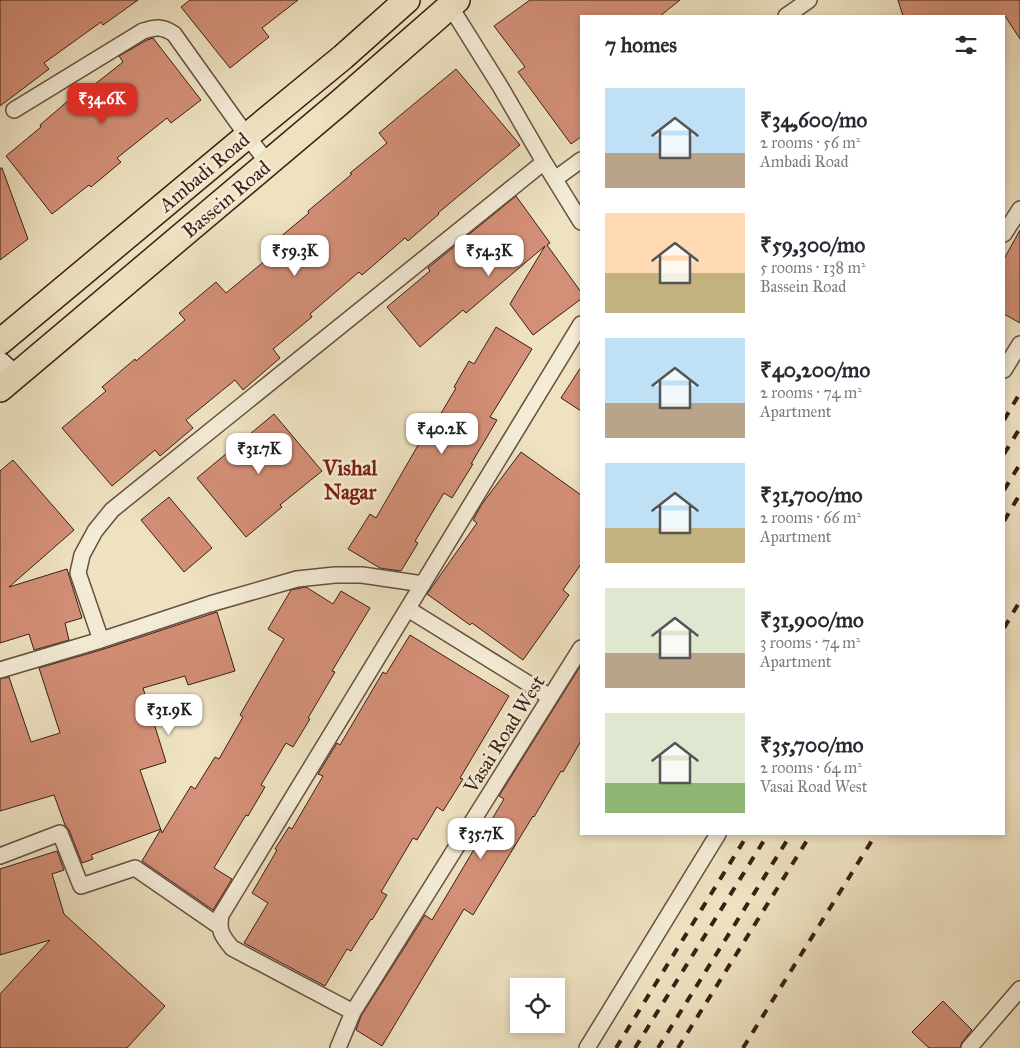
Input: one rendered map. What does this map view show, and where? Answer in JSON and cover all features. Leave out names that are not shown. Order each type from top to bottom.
[{"type":"main road","name":"Ambadi Road","points":[[0,342],[343,57],[407,0]]},
{"type":"main road","name":"Bassein Road","points":[[5,376],[268,163],[338,104],[451,2]]},
{"type":"street","points":[[787,15],[809,0]]},
{"type":"street","points":[[451,2],[580,220]]},
{"type":"street","points":[[14,110],[143,32],[153,28],[166,29],[174,34],[268,163]]},
{"type":"street","points":[[555,179],[580,161]]},
{"type":"street","points":[[101,640],[78,573],[82,555],[95,531],[112,510],[544,162]]},
{"type":"street","points":[[1005,232],[1020,209]]},
{"type":"street","points":[[353,1012],[232,948],[223,937],[219,926],[221,915],[580,326]]},
{"type":"street","points":[[1005,368],[1020,344]]},
{"type":"street","points":[[0,670],[101,640],[210,604],[297,579],[335,575],[362,575],[423,584]]},
{"type":"street","points":[[408,609],[550,697]]},
{"type":"street","name":"Vasai Road West","points":[[338,1048],[353,1012],[580,650]]},
{"type":"street","points":[[0,856],[60,834],[81,886],[135,868],[219,926]]},
{"type":"street","points":[[587,1048],[717,835]]},
{"type":"street","points":[[969,1048],[1020,989]]},
{"type":"building","points":[[0,0],[138,0],[103,25],[101,22],[44,63],[49,69],[0,106]]},
{"type":"building","points":[[190,0],[298,0],[262,28],[269,37],[230,68],[181,7]]},
{"type":"building","points":[[530,0],[680,0],[661,15],[580,15],[580,138],[571,144],[518,72],[525,67],[494,26]]},
{"type":"building","points":[[898,0],[1020,0],[1020,39],[1005,15],[903,15]]},
{"type":"building","points":[[153,38],[201,100],[171,123],[167,118],[117,158],[121,162],[91,187],[89,185],[52,214],[6,156],[41,127],[40,125],[69,100],[71,103],[123,62],[119,56]]},
{"type":"building","points":[[456,69],[520,145],[438,213],[408,241],[405,238],[362,275],[359,272],[310,314],[312,317],[273,349],[280,358],[243,390],[235,380],[186,420],[193,428],[160,456],[155,450],[112,486],[62,428],[106,391],[102,387],[185,320],[179,313],[216,282],[226,293],[278,250],[273,243],[352,174],[350,173],[387,143],[379,133]]},
{"type":"building","points":[[0,168],[2,168],[28,239],[0,260]]},
{"type":"building","points":[[516,196],[550,243],[547,245],[580,291],[580,300],[533,335],[510,304],[545,246],[466,313],[463,310],[420,347],[387,307],[430,271],[428,268]]},
{"type":"building","points":[[1020,230],[1020,323],[1005,315],[1005,257]]},
{"type":"building","points":[[496,327],[532,349],[490,417],[497,420],[452,498],[444,493],[415,541],[418,543],[401,571],[380,568],[348,549],[370,514],[376,518],[424,435],[427,437],[456,388],[454,387],[469,361],[474,364]]},
{"type":"building","points":[[580,369],[580,410],[561,398]]},
{"type":"building","points":[[274,414],[322,471],[280,505],[282,507],[246,537],[197,478]]},
{"type":"building","points":[[521,452],[580,494],[580,565],[563,590],[569,595],[523,660],[472,623],[470,625],[427,594],[477,523],[473,520],[482,504]]},
{"type":"building","points":[[13,460],[74,530],[9,587],[67,569],[82,618],[65,623],[69,640],[34,650],[29,634],[0,643],[0,471]]},
{"type":"building","points":[[169,497],[212,548],[184,572],[141,520]]},
{"type":"building","points":[[306,587],[333,604],[341,591],[370,608],[332,671],[335,672],[308,718],[310,719],[293,747],[286,743],[261,785],[265,787],[214,868],[232,879],[213,910],[142,861],[161,829],[162,833],[191,786],[195,789],[215,757],[219,759],[243,717],[240,715],[284,639],[268,629],[291,590]]},
{"type":"building","points":[[217,612],[235,671],[188,685],[185,676],[143,688],[166,762],[140,770],[161,829],[91,855],[93,859],[82,863],[54,795],[0,811],[0,679],[9,677],[31,742],[60,733],[39,668]]},
{"type":"building","points":[[410,635],[509,696],[460,778],[463,779],[443,811],[437,807],[417,840],[413,838],[381,892],[387,895],[351,951],[347,949],[325,986],[244,943],[268,903],[252,893],[277,850],[275,849],[289,827],[292,829],[323,776],[318,774],[337,743],[340,745],[383,672],[386,674]]},
{"type":"building","points":[[580,667],[580,743],[473,915],[464,909],[382,1046],[356,1030],[361,1016],[425,915],[432,920],[504,799],[499,796]]},
{"type":"building","points":[[57,851],[64,870],[52,874],[64,914],[165,1006],[127,1048],[0,1048],[0,994],[50,940],[0,955],[0,869]]},
{"type":"building","points":[[943,1001],[972,1030],[962,1042],[960,1048],[929,1048],[912,1032]]},
{"type":"railway","points":[[1005,418],[1020,393]]},
{"type":"railway","points":[[1005,452],[1020,428]]},
{"type":"railway","points":[[1005,488],[1020,464]]},
{"type":"railway","points":[[1005,519],[1020,494]]},
{"type":"railway","points":[[1005,626],[1020,601]]},
{"type":"railway","points":[[616,1048],[747,835]]},
{"type":"railway","points":[[635,1048],[767,835]]},
{"type":"railway","points":[[658,1048],[790,835]]},
{"type":"railway","points":[[678,1048],[810,835]]},
{"type":"railway","points":[[743,1048],[875,835]]},
{"type":"district","name":"Vishal Nagar","points":[[350,480]]}]
